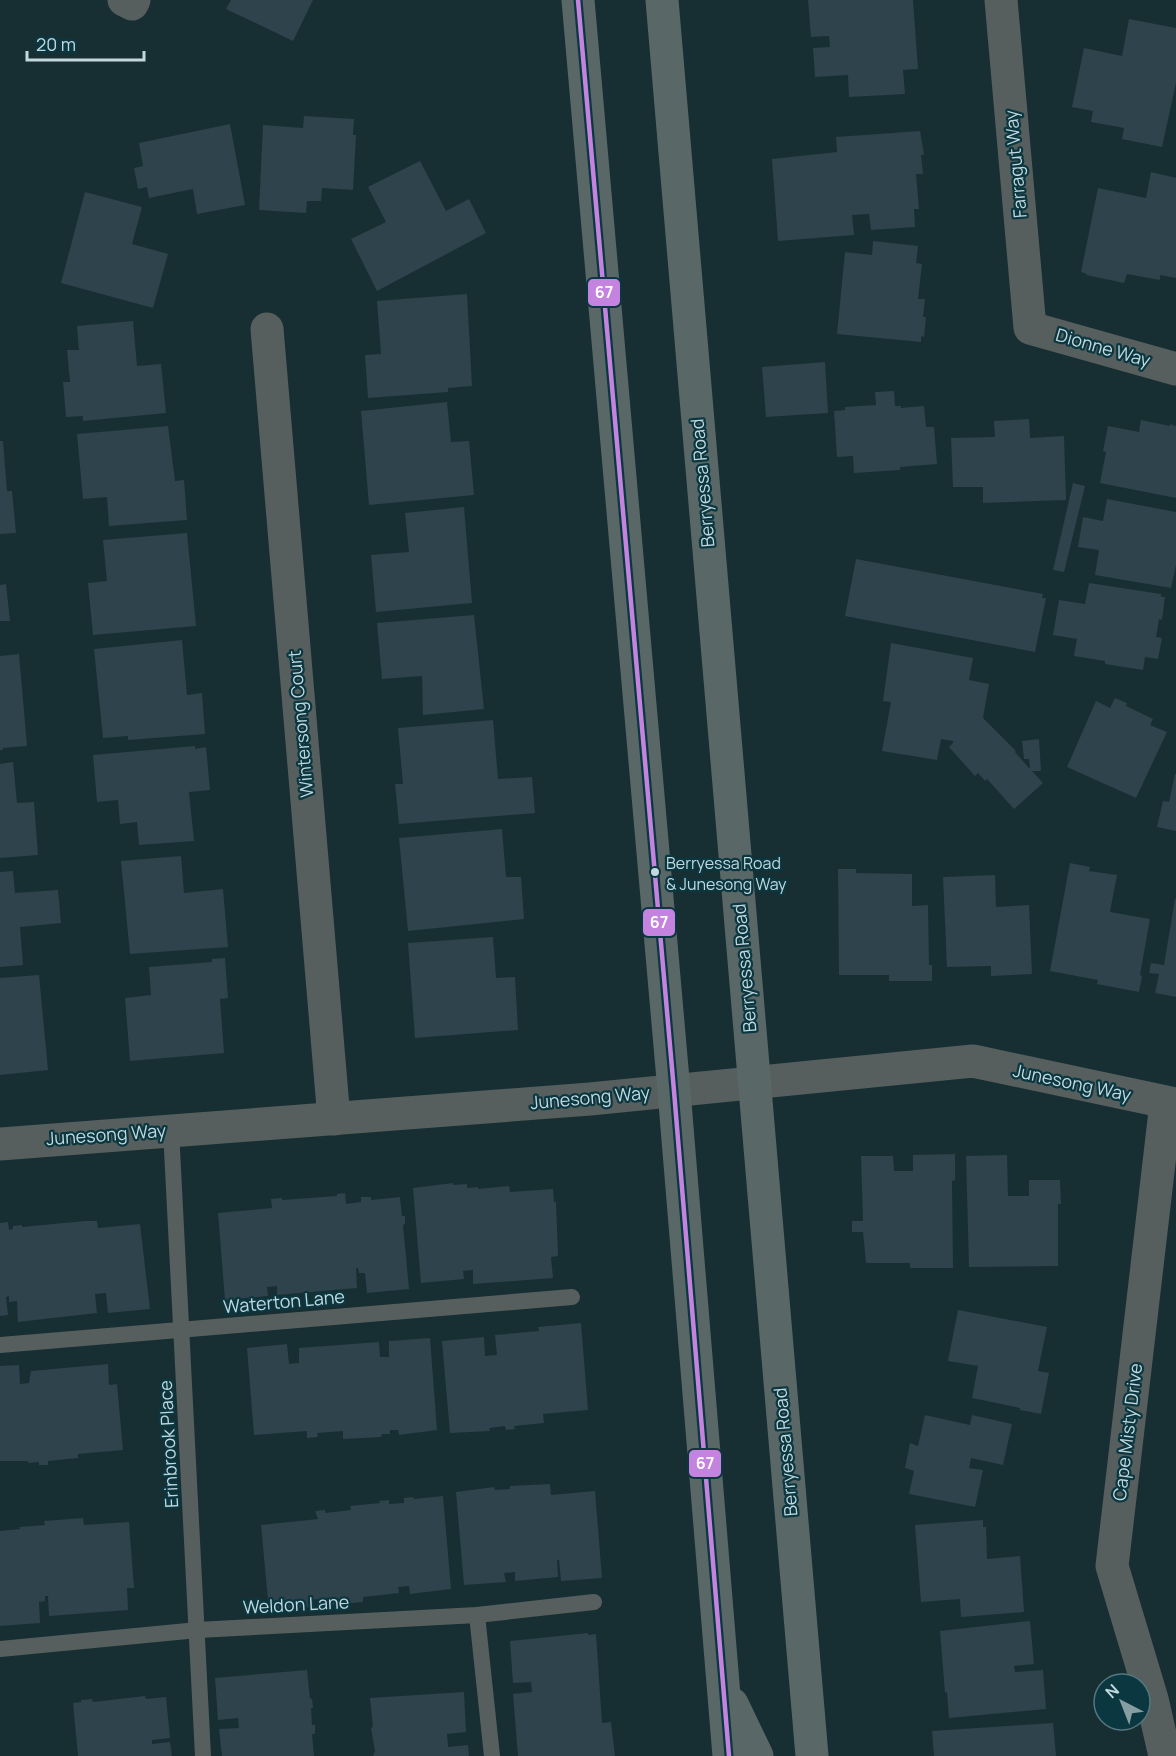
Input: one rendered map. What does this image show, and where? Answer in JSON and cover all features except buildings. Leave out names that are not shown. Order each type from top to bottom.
[{"type":"main road","points":[[578,0],[674,1091],[729,1756]]},
{"type":"main road","name":"Berryessa Road","points":[[662,0],[812,1756]]},
{"type":"main road","points":[[723,1686],[757,1756]]},
{"type":"street","points":[[124,0],[132,4],[134,0]]},
{"type":"street","name":"Farragut Way","points":[[1001,0],[1030,328]]},
{"type":"street","name":"Dionne Way","points":[[1030,328],[1176,369]]},
{"type":"street","name":"Wintersong Court","points":[[267,329],[334,1119]]},
{"type":"street","name":"Junesong Way","points":[[0,1144],[590,1099],[973,1061],[1171,1103]]},
{"type":"street","name":"Cape Misty Drive","points":[[1165,1756],[1152,1699],[1112,1566],[1171,1103]]},
{"type":"lane","name":"Erinbrook Place","points":[[171,1130],[203,1756]]},
{"type":"lane","name":"Waterton Lane","points":[[0,1345],[572,1296]]},
{"type":"lane","name":"Weldon Lane","points":[[0,1649],[198,1630],[477,1615],[594,1602]]},
{"type":"lane","points":[[477,1615],[492,1756]]},
{"type":"transit line","name":"67","points":[[578,0],[674,1091],[729,1756]]},
{"type":"place","name":"Berryessa Road & Junesong Way","points":[[655,872]]}]
